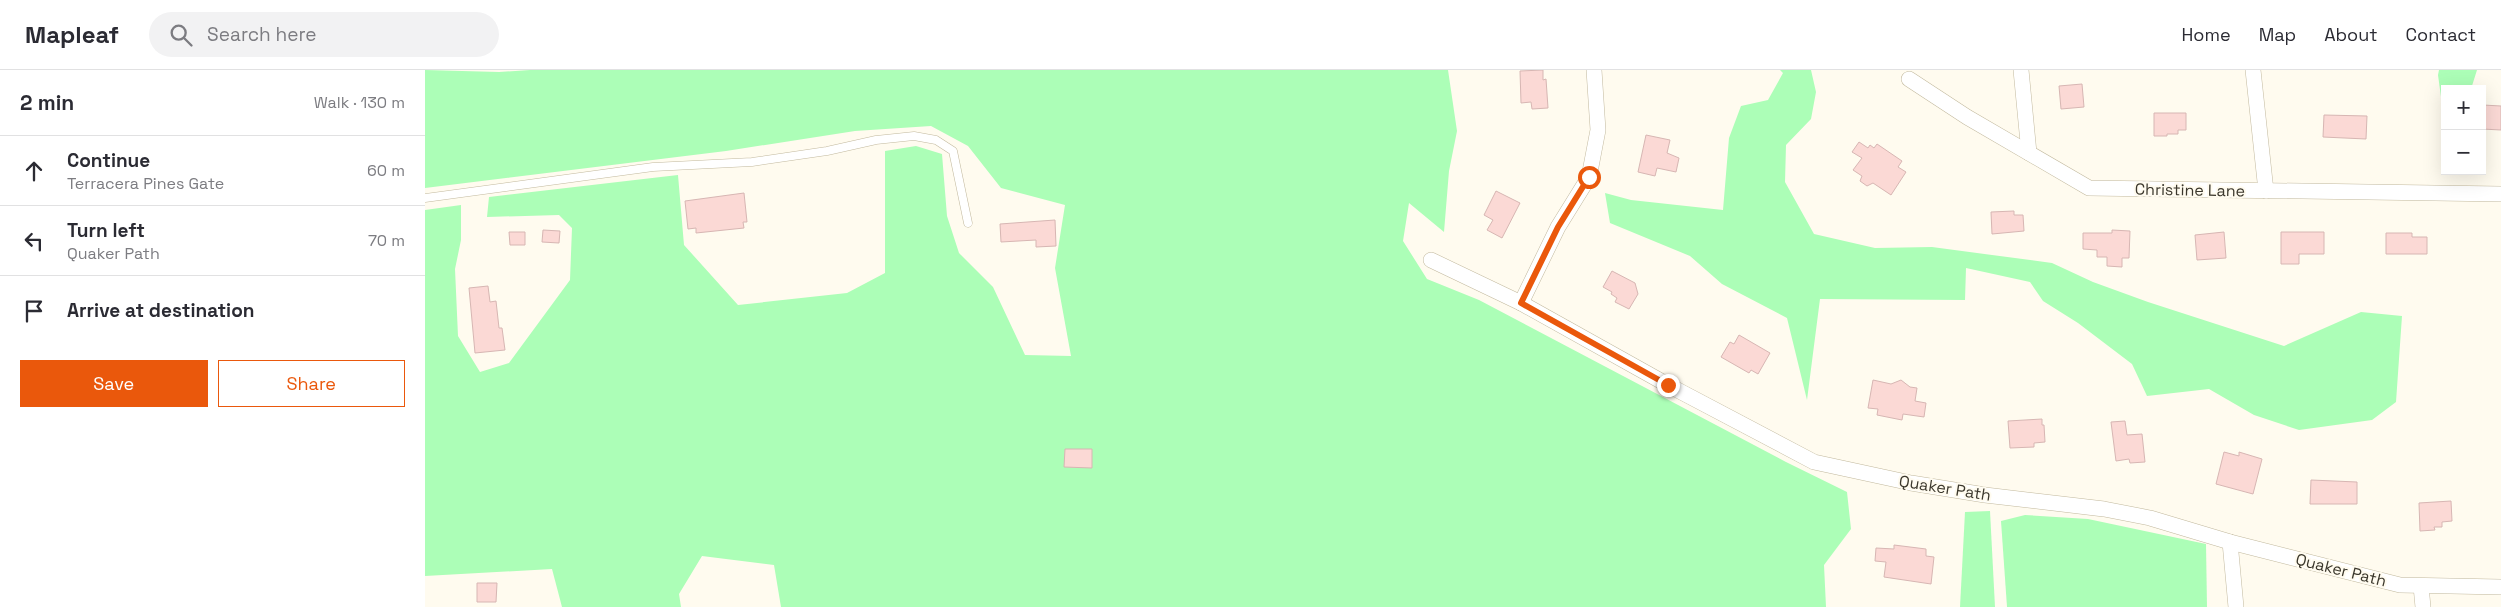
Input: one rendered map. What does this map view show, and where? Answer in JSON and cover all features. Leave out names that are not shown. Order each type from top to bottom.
[{"type":"street","points":[[1521,303],[1558,227],[1589,177],[1599,130],[1594,70]]},
{"type":"street","points":[[2021,70],[2029,153]]},
{"type":"street","points":[[2253,70],[2266,191]]},
{"type":"street","name":"Christine Lane","points":[[1909,80],[2089,188],[2501,194]]},
{"type":"street","name":"Quaker Path","points":[[1431,260],[1521,303],[1668,385],[1813,462],[1911,483],[1985,495],[2104,509],[2150,518],[2230,542],[2400,585],[2501,587]]},
{"type":"street","points":[[2230,542],[2236,607]]},
{"type":"street","points":[[2421,586],[2423,607]]},
{"type":"lane","points":[[425,198],[653,167],[752,162],[827,151],[876,140],[915,136],[936,140],[953,151],[968,222]]},
{"type":"green space","points":[[425,70],[499,72],[530,70],[1448,70],[1457,131],[1449,171],[1444,232],[1409,203],[1403,241],[1427,279],[1479,300],[1786,462],[1847,492],[1851,529],[1824,565],[1826,607],[781,607],[774,565],[702,556],[679,594],[681,607],[562,607],[552,569],[425,576],[425,210],[461,205],[461,240],[455,269],[458,336],[480,372],[509,363],[570,280],[572,228],[559,215],[487,217],[489,197],[678,175],[684,245],[738,305],[847,293],[885,273],[885,151],[916,146],[942,154],[947,216],[959,253],[993,287],[1025,355],[1071,356],[1055,268],[1065,205],[1001,188],[968,146],[931,126],[855,131],[726,151],[425,188]]},
{"type":"green space","points":[[1780,70],[1811,70],[1816,92],[1811,119],[1786,145],[1785,182],[1814,234],[1875,248],[1932,247],[2052,263],[2093,282],[2148,302],[2284,346],[2361,312],[2402,316],[2396,402],[2372,420],[2299,430],[2254,415],[2209,389],[2147,396],[2132,364],[2078,323],[2043,301],[2030,282],[1966,268],[1965,300],[1820,299],[1807,400],[1787,318],[1722,284],[1690,256],[1610,223],[1605,193],[1631,200],[1723,210],[1729,138],[1741,106],[1768,100],[1783,73]]},
{"type":"green space","points":[[2439,70],[2477,70],[2472,85],[2441,85],[2441,97]]},
{"type":"green space","points":[[1990,511],[1995,607],[1960,607],[1965,512]]},
{"type":"green space","points":[[2025,515],[2088,519],[2206,544],[2207,607],[2007,607],[2001,521]]},
{"type":"building","points":[[1543,70],[1543,80],[1546,79],[1548,108],[1532,109],[1531,102],[1521,103],[1520,71]]},
{"type":"building","points":[[2082,84],[2084,107],[2061,109],[2059,86]]},
{"type":"building","points":[[2486,105],[2501,106],[2501,130],[2486,129]]},
{"type":"building","points":[[2154,113],[2186,113],[2186,130],[2178,130],[2178,134],[2154,136]]},
{"type":"building","points":[[2324,115],[2367,116],[2366,139],[2323,137]]},
{"type":"building","points":[[1646,135],[1670,140],[1667,153],[1679,158],[1676,172],[1657,168],[1655,176],[1638,172]]},
{"type":"building","points":[[1859,142],[1868,148],[1870,145],[1874,148],[1877,144],[1902,161],[1898,167],[1906,172],[1891,195],[1873,183],[1867,186],[1860,181],[1862,176],[1853,170],[1862,158],[1852,152]]},
{"type":"building","points":[[1496,191],[1520,203],[1502,238],[1487,230],[1493,220],[1484,215]]},
{"type":"building","points":[[744,193],[747,222],[743,222],[744,228],[696,233],[696,228],[688,229],[685,201]]},
{"type":"building","points":[[2014,211],[2014,215],[2023,215],[2024,231],[1992,234],[1991,212]]},
{"type":"building","points":[[1055,220],[1056,246],[1036,247],[1036,240],[1001,242],[1000,224]]},
{"type":"building","points":[[543,230],[560,231],[559,243],[542,242]]},
{"type":"building","points":[[2112,230],[2130,231],[2129,258],[2122,258],[2122,267],[2107,266],[2107,257],[2097,257],[2097,250],[2083,249],[2083,233],[2112,233]]},
{"type":"building","points":[[509,232],[525,232],[525,245],[510,245]]},
{"type":"building","points":[[2224,232],[2226,258],[2197,260],[2195,235]]},
{"type":"building","points":[[2281,232],[2324,232],[2324,254],[2299,254],[2299,264],[2281,264]]},
{"type":"building","points":[[2386,233],[2412,233],[2412,237],[2427,237],[2427,254],[2386,254]]},
{"type":"building","points":[[1612,271],[1635,283],[1638,294],[1629,309],[1615,302],[1617,298],[1611,294],[1612,292],[1603,287]]},
{"type":"building","points":[[488,286],[490,302],[496,301],[499,328],[502,328],[505,350],[475,353],[469,288]]},
{"type":"building","points":[[1739,335],[1770,353],[1758,374],[1751,370],[1749,373],[1721,357],[1730,342],[1734,344]]},
{"type":"building","points":[[1873,380],[1891,384],[1901,380],[1910,387],[1917,388],[1915,401],[1926,403],[1924,417],[1903,414],[1902,420],[1877,415],[1878,409],[1868,408]]},
{"type":"building","points":[[2042,419],[2045,442],[2034,443],[2034,447],[2010,448],[2008,421]]},
{"type":"building","points":[[2125,421],[2127,435],[2142,434],[2145,462],[2130,463],[2129,459],[2116,461],[2111,422]]},
{"type":"building","points":[[1065,449],[1092,449],[1092,468],[1064,467]]},
{"type":"building","points":[[2224,452],[2239,456],[2239,452],[2262,459],[2253,494],[2216,484]]},
{"type":"building","points":[[2311,480],[2357,482],[2357,504],[2310,504]]},
{"type":"building","points":[[2451,501],[2452,521],[2442,522],[2442,527],[2434,527],[2435,530],[2420,531],[2419,503]]},
{"type":"building","points":[[1894,545],[1926,549],[1926,556],[1934,557],[1931,584],[1884,577],[1886,562],[1875,561],[1876,548],[1894,549]]},
{"type":"building","points":[[477,583],[497,583],[496,602],[477,602]]},
{"type":"route","points":[[1589,177],[1558,227],[1521,303],[1668,385]]}]
